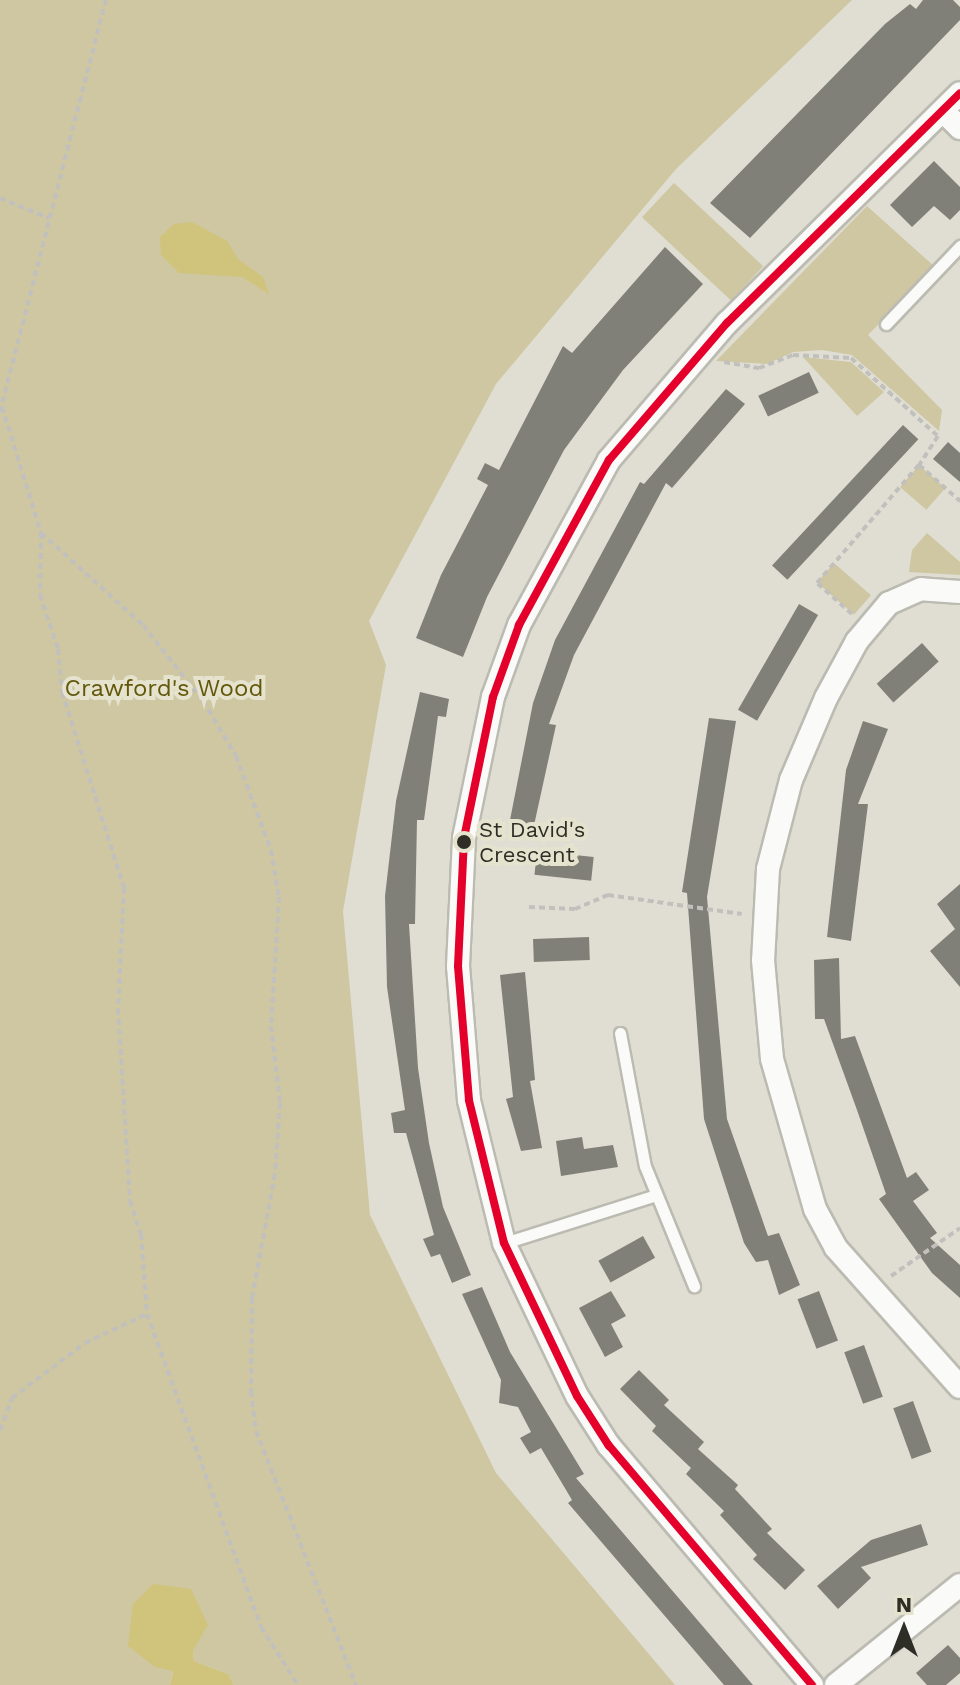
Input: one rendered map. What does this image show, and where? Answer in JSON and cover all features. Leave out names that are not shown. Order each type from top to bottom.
[{"type":"street","points":[[812,1685],[609,1446],[577,1396],[504,1243],[482,1171],[461,1019],[458,907],[478,760],[519,625],[609,460],[694,358],[960,93]]},
{"type":"street","points":[[943,111],[960,128]]},
{"type":"street","points":[[960,592],[921,589],[889,603],[868,628],[826,698],[791,780],[768,869],[763,960],[772,1059],[792,1139],[815,1209],[836,1248],[960,1387]]},
{"type":"street","points":[[836,1685],[960,1585]]},
{"type":"lane","points":[[886,324],[960,246]]},
{"type":"lane","points":[[620,1033],[645,1166],[694,1286]]},
{"type":"lane","points":[[504,1243],[656,1195]]},
{"type":"path","points":[[106,0],[1,409],[41,533],[40,595],[58,649],[62,692],[124,888],[118,1009],[130,1201],[141,1234],[147,1314],[261,1627],[298,1685]]},
{"type":"path","points":[[0,198],[49,218]]},
{"type":"path","points":[[694,358],[759,368],[793,355],[851,358],[938,436],[919,465],[817,583],[868,628]]},
{"type":"path","points":[[919,465],[960,501]]},
{"type":"path","points":[[41,533],[143,625],[203,701],[236,756],[271,850],[279,897],[271,1026],[280,1103],[275,1174],[252,1298],[251,1391],[256,1431],[356,1685]]},
{"type":"path","points":[[529,907],[575,909],[608,895],[765,918]]},
{"type":"path","points":[[873,1289],[960,1228]]},
{"type":"path","points":[[0,1430],[12,1398],[85,1343],[147,1314]]},
{"type":"green space","name":"Crawford's Wood","points":[[0,0],[852,0],[676,169],[496,384],[369,621],[386,665],[343,911],[370,1215],[496,1473],[675,1685],[234,1685],[228,1674],[194,1661],[193,1650],[173,1670],[170,1685],[0,1685]]},
{"type":"green space","points":[[674,183],[763,266],[731,301],[642,217]]},
{"type":"green space","points":[[867,206],[935,267],[868,335],[942,410],[939,431],[852,355],[822,350],[793,352],[767,364],[716,361]]},
{"type":"green space","points":[[803,357],[851,362],[884,392],[857,416]]},
{"type":"green space","points":[[919,465],[945,488],[926,510],[900,487]]},
{"type":"green space","points":[[927,533],[960,562],[960,575],[909,572],[912,550]]},
{"type":"green space","points":[[834,563],[871,595],[854,615],[817,583]]},
{"type":"shaded area","points":[[192,222],[227,241],[238,259],[263,277],[269,294],[242,277],[179,273],[161,255],[160,237],[174,224]]},
{"type":"shaded area","points":[[153,1584],[191,1589],[208,1625],[193,1650],[194,1661],[228,1674],[234,1685],[170,1685],[173,1671],[155,1667],[128,1646],[133,1604]]},
{"type":"building","points":[[923,0],[953,0],[960,7],[960,20],[750,238],[710,203],[885,24],[910,4],[916,9]]},
{"type":"building","points":[[934,161],[960,187],[960,210],[950,220],[934,206],[912,227],[890,205]]},
{"type":"building","points":[[665,247],[703,284],[623,370],[564,450],[487,597],[463,657],[416,638],[441,575],[488,485],[477,479],[485,463],[499,470],[563,346],[572,353]]},
{"type":"building","points":[[809,372],[819,393],[768,417],[758,396]]},
{"type":"building","points":[[726,389],[745,404],[672,488],[666,483],[574,655],[549,724],[556,725],[533,830],[509,825],[533,703],[555,640],[640,482],[644,484]]},
{"type":"building","points":[[903,425],[918,439],[787,580],[772,565]]},
{"type":"building","points":[[948,442],[960,453],[960,482],[933,459]]},
{"type":"building","points":[[799,604],[818,615],[757,721],[738,710]]},
{"type":"building","points":[[922,643],[939,662],[893,702],[877,684]]},
{"type":"building","points":[[420,692],[449,699],[446,717],[438,716],[424,820],[417,820],[415,924],[409,924],[418,1068],[429,1143],[443,1207],[471,1275],[452,1283],[440,1254],[431,1257],[423,1239],[434,1235],[406,1133],[394,1133],[391,1113],[405,1110],[387,987],[385,896],[396,801]]},
{"type":"building","points":[[709,718],[736,721],[707,897],[727,1119],[768,1236],[779,1233],[800,1285],[779,1295],[768,1260],[756,1262],[744,1243],[704,1119],[687,893],[682,892]]},
{"type":"building","points":[[863,721],[888,729],[858,804],[868,804],[851,941],[827,937],[846,770]]},
{"type":"building","points":[[537,851],[594,857],[591,881],[534,875]]},
{"type":"building","points":[[960,884],[960,987],[930,951],[955,929],[937,904]]},
{"type":"building","points":[[589,937],[590,960],[534,962],[533,939]]},
{"type":"building","points":[[839,958],[841,1039],[855,1036],[907,1178],[916,1172],[929,1190],[913,1201],[937,1233],[930,1238],[960,1265],[960,1298],[932,1273],[879,1199],[886,1194],[857,1110],[824,1019],[815,1019],[814,960]]},
{"type":"building","points":[[525,972],[535,1080],[530,1081],[542,1148],[521,1151],[506,1099],[513,1097],[500,975]]},
{"type":"building","points":[[582,1137],[584,1149],[613,1145],[618,1167],[561,1176],[556,1141]]},
{"type":"building","points":[[643,1236],[655,1258],[611,1283],[598,1261]]},
{"type":"building","points":[[482,1287],[510,1352],[584,1474],[576,1478],[753,1685],[724,1685],[568,1503],[572,1500],[541,1448],[530,1454],[520,1438],[531,1432],[518,1407],[499,1403],[501,1380],[462,1294]]},
{"type":"building","points":[[611,1291],[626,1316],[611,1324],[623,1347],[605,1357],[579,1308]]},
{"type":"building","points":[[819,1291],[838,1340],[817,1349],[798,1299]]},
{"type":"building","points":[[864,1345],[883,1397],[863,1404],[844,1352]]},
{"type":"building","points":[[639,1370],[669,1400],[664,1405],[704,1442],[698,1449],[738,1485],[735,1489],[772,1529],[767,1533],[805,1570],[785,1590],[753,1559],[757,1555],[720,1515],[724,1511],[686,1474],[691,1468],[652,1431],[656,1426],[620,1389]]},
{"type":"building","points":[[913,1401],[931,1452],[912,1459],[893,1408]]},
{"type":"building","points":[[921,1524],[928,1545],[861,1567],[871,1578],[838,1609],[817,1586],[871,1540]]},
{"type":"building","points":[[948,1645],[960,1658],[960,1673],[946,1685],[927,1685],[916,1673]]},
{"type":"transit line","points":[[812,1685],[609,1446],[577,1396],[504,1243],[469,1100],[458,966],[464,838],[493,697],[519,625],[609,460],[727,323],[960,93]]},
{"type":"place","name":"St David's Crescent","points":[[464,842]]}]
